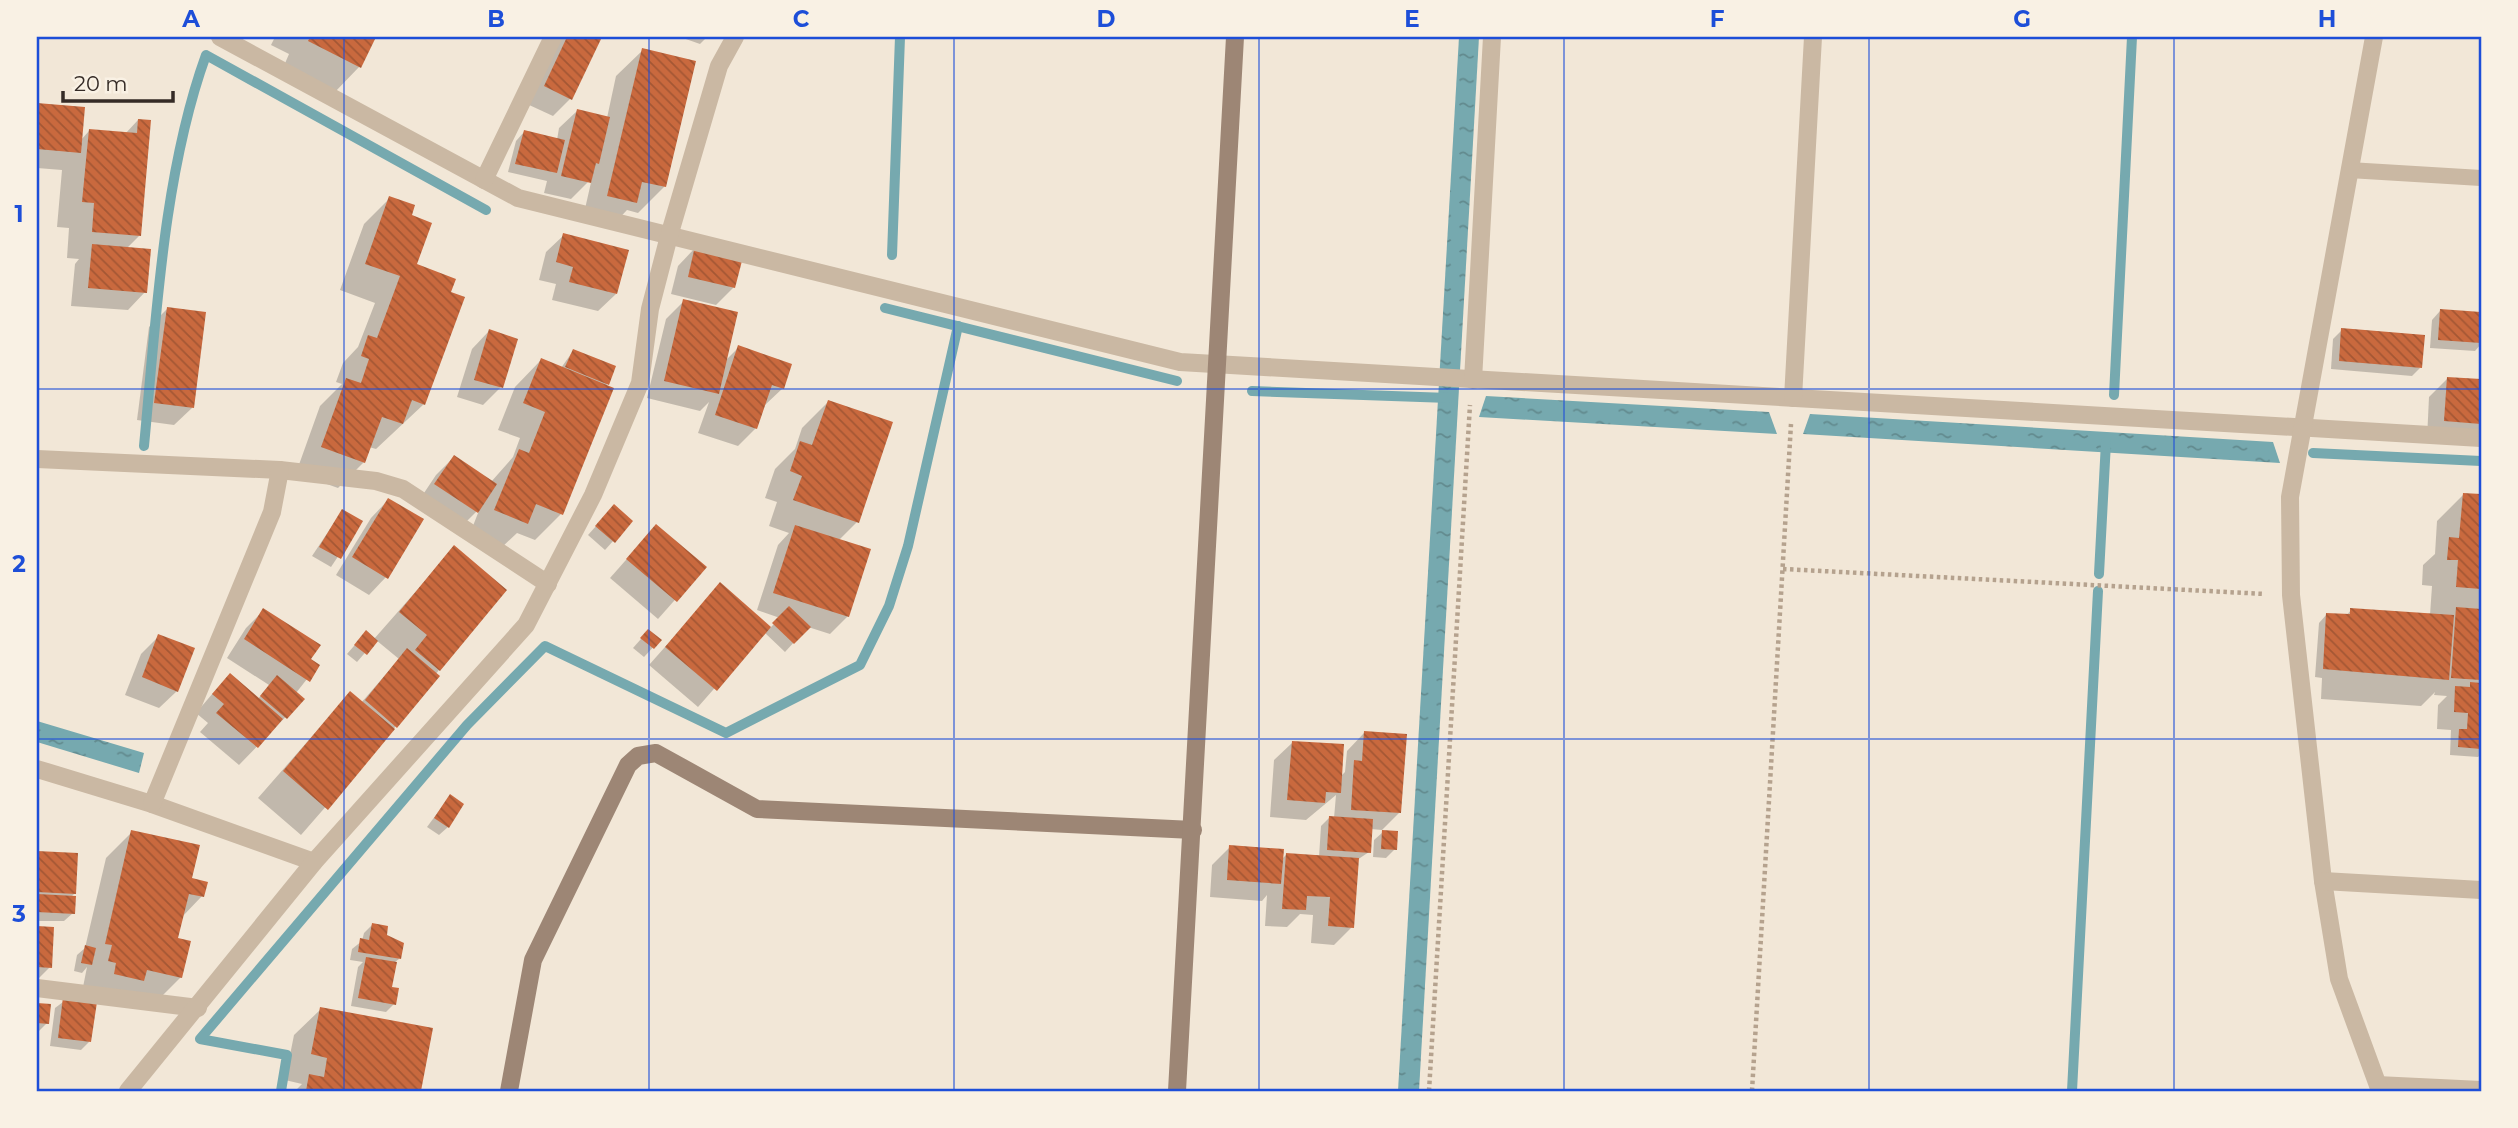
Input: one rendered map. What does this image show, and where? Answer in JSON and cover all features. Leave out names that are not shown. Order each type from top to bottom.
[{"type":"street","points":[[220,37],[517,198],[1180,362],[2481,438]]},
{"type":"street","points":[[484,180],[553,37]]},
{"type":"street","points":[[128,1091],[314,862],[526,625],[593,495],[640,383],[650,309],[669,236],[719,66],[735,37]]},
{"type":"street","points":[[1177,1091],[1235,37]]},
{"type":"street","points":[[1473,380],[1492,37]]},
{"type":"street","points":[[1793,398],[1813,37]]},
{"type":"street","points":[[2374,37],[2290,497],[2291,595],[2323,881],[2339,979],[2378,1088]]},
{"type":"street","points":[[37,459],[280,470],[376,481],[403,489],[548,584]]},
{"type":"street","points":[[152,804],[272,512],[280,470]]},
{"type":"street","points":[[509,1091],[533,960],[628,765],[638,755],[656,753],[757,809],[1193,830]]},
{"type":"street","points":[[37,769],[152,804],[314,862]]},
{"type":"street","points":[[2323,881],[2481,890]]},
{"type":"street","points":[[37,988],[198,1008]]},
{"type":"lane","points":[[2349,170],[2481,178]]},
{"type":"lane","points":[[2378,1088],[2481,1089]]},
{"type":"path","points":[[1429,1091],[1473,380]]},
{"type":"path","points":[[1752,1091],[1793,398]]},
{"type":"path","points":[[1783,569],[2291,595]]},
{"type":"water","points":[[1459,37],[1479,37],[1419,1091],[1398,1091]]},
{"type":"water","points":[[1486,396],[1769,412],[1777,434],[1479,417]]},
{"type":"water","points":[[1810,414],[2273,442],[2280,463],[1803,434]]},
{"type":"water","points":[[37,721],[144,753],[139,773],[37,742]]},
{"type":"building","points":[[310,37],[376,37],[361,68],[308,41]]},
{"type":"building","points":[[567,37],[602,37],[572,100],[544,86]]},
{"type":"building","points":[[642,48],[696,61],[666,187],[642,182],[637,203],[607,196]]},
{"type":"building","points":[[37,103],[85,107],[81,153],[37,149]]},
{"type":"building","points":[[577,109],[610,117],[599,164],[596,163],[591,183],[561,176]]},
{"type":"building","points":[[138,119],[151,120],[141,236],[92,232],[94,203],[82,202],[89,129],[137,133]]},
{"type":"building","points":[[524,130],[565,140],[557,173],[515,164]]},
{"type":"building","points":[[389,196],[415,205],[412,215],[432,223],[417,264],[456,279],[451,292],[465,297],[425,405],[412,400],[403,424],[382,417],[365,463],[321,447],[346,378],[361,383],[369,359],[361,356],[368,335],[377,338],[400,276],[365,264]]},
{"type":"building","points":[[563,233],[629,250],[617,294],[569,282],[573,267],[556,262]]},
{"type":"building","points":[[92,244],[151,249],[147,293],[88,288]]},
{"type":"building","points":[[695,246],[743,257],[735,288],[688,277]]},
{"type":"building","points":[[683,299],[738,312],[719,394],[664,381]]},
{"type":"building","points":[[167,307],[206,312],[194,408],[154,403]]},
{"type":"building","points":[[2440,309],[2481,312],[2481,343],[2438,340]]},
{"type":"building","points":[[2341,328],[2425,335],[2422,368],[2339,361]]},
{"type":"building","points":[[489,329],[518,339],[503,388],[474,380]]},
{"type":"building","points":[[738,345],[792,364],[784,389],[772,385],[757,429],[715,415]]},
{"type":"building","points":[[573,349],[616,366],[609,385],[565,367]]},
{"type":"building","points":[[541,358],[614,388],[563,515],[536,504],[528,524],[494,510],[519,449],[529,453],[545,412],[523,403]]},
{"type":"building","points":[[2447,377],[2481,379],[2481,424],[2444,421]]},
{"type":"building","points":[[828,400],[893,422],[859,523],[793,500],[802,476],[790,471],[800,441],[812,445]]},
{"type":"building","points":[[454,455],[497,484],[478,513],[434,484]]},
{"type":"building","points":[[2463,493],[2481,494],[2481,589],[2456,587],[2458,560],[2447,560],[2449,537],[2459,538]]},
{"type":"building","points":[[388,498],[424,519],[388,579],[352,557]]},
{"type":"building","points":[[614,504],[633,521],[615,543],[595,526]]},
{"type":"building","points":[[342,509],[363,521],[341,559],[319,547]]},
{"type":"building","points":[[656,524],[707,567],[677,602],[626,559]]},
{"type":"building","points":[[795,525],[871,549],[849,617],[773,593]]},
{"type":"building","points":[[454,545],[507,590],[440,671],[415,650],[427,635],[399,612]]},
{"type":"building","points":[[720,582],[771,627],[717,691],[665,647]]},
{"type":"building","points":[[789,606],[811,627],[794,644],[772,623]]},
{"type":"building","points":[[2456,607],[2481,609],[2481,680],[2451,678]]},
{"type":"building","points":[[263,608],[321,645],[311,659],[320,665],[310,682],[244,639]]},
{"type":"building","points":[[2350,608],[2454,615],[2449,680],[2323,669],[2326,613],[2350,614]]},
{"type":"building","points":[[648,629],[662,640],[654,649],[640,638]]},
{"type":"building","points":[[366,630],[378,641],[367,655],[354,645]]},
{"type":"building","points":[[158,634],[195,648],[178,692],[142,677]]},
{"type":"building","points":[[407,648],[440,676],[397,728],[365,700]]},
{"type":"building","points":[[230,673],[283,719],[258,748],[216,713],[224,704],[212,694]]},
{"type":"building","points":[[277,675],[305,699],[287,719],[260,696]]},
{"type":"building","points":[[2470,682],[2481,683],[2481,749],[2458,747],[2459,729],[2467,729],[2468,713],[2454,712],[2455,686],[2470,687]]},
{"type":"building","points":[[350,691],[395,729],[328,810],[283,771]]},
{"type":"building","points":[[1364,731],[1407,734],[1401,813],[1351,810],[1354,760],[1362,761]]},
{"type":"building","points":[[1292,741],[1344,744],[1341,793],[1326,792],[1325,803],[1287,800]]},
{"type":"building","points":[[450,794],[464,804],[449,828],[434,818]]},
{"type":"building","points":[[1329,816],[1373,819],[1371,853],[1327,850]]},
{"type":"building","points":[[131,830],[200,845],[192,878],[208,882],[204,897],[189,894],[178,938],[191,941],[182,978],[147,970],[144,981],[114,974],[116,963],[108,961],[112,945],[105,944]]},
{"type":"building","points":[[1382,830],[1398,831],[1397,850],[1381,849]]},
{"type":"building","points":[[1229,845],[1284,849],[1281,884],[1227,880]]},
{"type":"building","points":[[37,851],[78,853],[76,894],[37,892]]},
{"type":"building","points":[[1286,853],[1359,858],[1354,928],[1328,926],[1330,897],[1307,896],[1306,910],[1282,909]]},
{"type":"building","points":[[37,894],[76,896],[75,914],[37,912]]},
{"type":"building","points":[[372,923],[388,926],[387,935],[404,943],[401,959],[358,952],[360,938],[369,940]]},
{"type":"building","points":[[37,926],[54,927],[52,968],[37,967]]},
{"type":"building","points":[[85,945],[96,948],[92,965],[81,963]]},
{"type":"building","points":[[366,957],[397,962],[392,987],[399,988],[396,1005],[358,998]]},
{"type":"building","points":[[63,997],[97,1002],[91,1042],[58,1038]]},
{"type":"building","points":[[37,1003],[51,1004],[49,1024],[37,1023]]},
{"type":"building","points":[[320,1007],[433,1028],[421,1091],[306,1091],[309,1074],[324,1077],[327,1058],[311,1054]]},
{"type":"waterway","points":[[892,255],[900,37]]},
{"type":"waterway","points":[[2114,395],[2132,37]]},
{"type":"waterway","points":[[144,446],[163,248],[180,149],[191,101],[206,55],[486,210]]},
{"type":"waterway","points":[[885,308],[1177,381]]},
{"type":"waterway","points":[[281,1091],[287,1055],[200,1039],[467,725],[545,646],[726,733],[860,665],[889,606],[908,546],[958,326]]},
{"type":"waterway","points":[[1252,391],[1449,398]]},
{"type":"waterway","points":[[2099,574],[2106,442]]},
{"type":"waterway","points":[[2313,453],[2481,461]]},
{"type":"waterway","points":[[2072,1091],[2098,591]]}]
